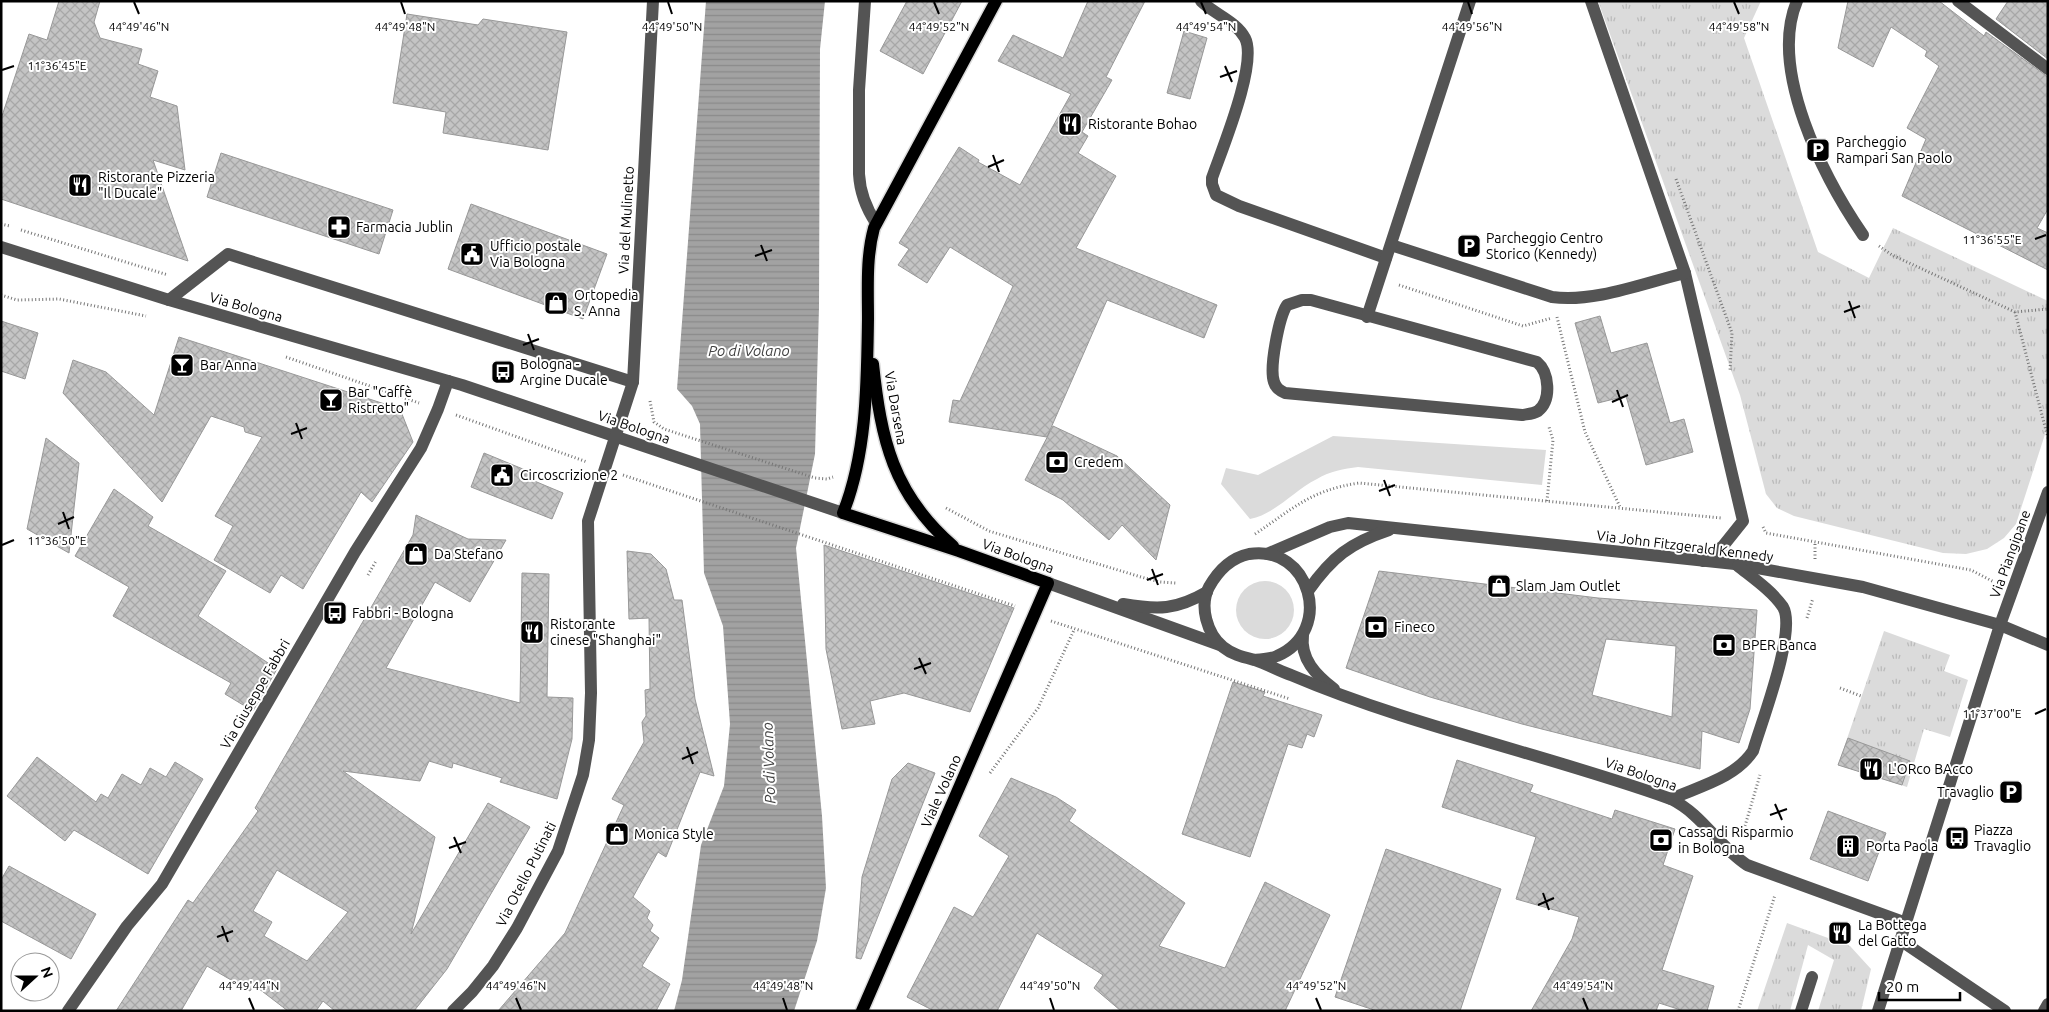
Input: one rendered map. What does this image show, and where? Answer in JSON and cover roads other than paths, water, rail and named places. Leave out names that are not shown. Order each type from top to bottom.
[{"type":"main road","name":"Via Darsena","points":[[843,514],[856,475],[866,379],[869,253],[876,223],[996,1]]},
{"type":"main road","name":"Via Darsena","points":[[868,307],[876,395],[885,444],[896,473],[926,519],[959,551]]},
{"type":"main road","name":"Via Bologna","points":[[843,514],[959,551],[1048,583]]},
{"type":"main road","name":"Viale Volano","points":[[862,1011],[1048,583]]},
{"type":"street","name":"Via del Mulinetto","points":[[615,437],[633,382],[653,1]]},
{"type":"street","points":[[865,1],[859,90],[859,174],[860,188],[867,210],[876,223]]},
{"type":"street","points":[[1201,1],[1240,32],[1249,50],[1248,68],[1212,178],[1213,190],[1216,195],[1239,206],[1386,258]]},
{"type":"street","points":[[1367,316],[1470,1]]},
{"type":"street","points":[[1591,1],[1685,273],[1743,521],[1723,546],[1703,561]]},
{"type":"street","points":[[1797,1],[1793,12],[1788,42],[1790,72],[1812,138],[1830,181],[1863,235]]},
{"type":"street","points":[[1958,1],[2048,69]]},
{"type":"street","points":[[1391,245],[1563,299],[1590,296],[1685,273]]},
{"type":"street","name":"Via Bologna","points":[[1,247],[169,300],[448,381],[843,514]]},
{"type":"street","points":[[169,300],[228,254],[633,382]]},
{"type":"street","points":[[1311,300],[1367,316],[1537,362],[1546,374],[1547,392],[1543,406],[1532,414],[1522,415],[1301,395],[1278,390],[1274,384],[1272,373],[1281,318],[1288,305],[1294,301],[1311,300]]},
{"type":"street","name":"Via Giuseppe Fabbri","points":[[68,1011],[127,926],[162,884],[354,552],[421,448],[448,381]]},
{"type":"street","name":"Via Otello Putinati","points":[[452,1011],[472,992],[493,966],[522,920],[558,851],[583,775],[589,740],[591,693],[588,521],[615,437]]},
{"type":"street","name":"Via Piangipane","points":[[1878,1011],[2000,625],[2048,492]]},
{"type":"street","name":"Via John Fitzgerald Kennedy","points":[[1266,554],[1330,527],[1348,523],[1391,530],[1735,564],[1863,586],[2000,625],[2048,645]]},
{"type":"street","name":"Via John Fitzgerald Kennedy","points":[[1308,591],[1328,563],[1342,551],[1368,537],[1391,530]]},
{"type":"street","name":"Via Bologna","points":[[1342,696],[1322,680],[1307,662],[1301,648],[1303,634],[1311,612],[1308,591],[1303,580],[1292,566],[1280,557],[1266,554],[1249,554],[1230,561],[1216,573],[1207,592],[1204,608],[1207,624],[1221,645],[1229,652],[1254,660],[1342,696],[1671,798],[1696,814],[1729,853],[1747,865],[1906,923]]},
{"type":"street","points":[[1671,798],[1734,772],[1744,764],[1753,751],[1786,644],[1787,624],[1784,609],[1776,598],[1735,564]]},
{"type":"street","name":"Via Bologna","points":[[1048,583],[1221,645]]},
{"type":"street","name":"Via Bologna","points":[[1084,596],[1139,607],[1164,608],[1186,604],[1207,592]]},
{"type":"street","name":"Via Bologna","points":[[1254,660],[1276,657],[1291,648],[1303,634]]},
{"type":"street","points":[[1900,940],[2005,1011]]},
{"type":"street","points":[[1802,1011],[1812,977]]},
{"type":"street","points":[[2044,1011],[2048,1004]]},
{"type":"water","name":"Po di Volano","points":[[706,1],[825,1],[820,49],[819,307],[815,454],[796,548],[822,816],[826,888],[817,941],[794,1011],[674,1011],[682,980],[701,845],[724,786],[730,724],[723,626],[704,573],[700,424],[692,406],[677,389]]},
{"type":"place","name":"Ristorante Bohao","points":[[1070,124]]},
{"type":"place","name":"Parcheggio Rampari San Paolo","points":[[1818,150]]},
{"type":"place","name":"Ristorante Pizzeria \"Il Ducale\"","points":[[80,185]]},
{"type":"place","name":"Farmacia Jublin","points":[[339,227]]},
{"type":"place","name":"Parcheggio Centro Storico (Kennedy)","points":[[1469,246]]},
{"type":"place","name":"Ufficio postale Via Bologna","points":[[472,254]]},
{"type":"place","name":"Ortopedia S. Anna","points":[[556,303]]},
{"type":"place","name":"Bar Anna","points":[[182,365]]},
{"type":"place","name":"Bologna - Argine Ducale","points":[[503,372]]},
{"type":"place","name":"Bar \"Caffè Ristretto\"","points":[[331,400]]},
{"type":"place","name":"Credem","points":[[1057,462]]},
{"type":"place","name":"Circoscrizione 2","points":[[502,475]]},
{"type":"place","name":"Da Stefano","points":[[416,554]]},
{"type":"place","name":"Slam Jam Outlet","points":[[1499,586]]},
{"type":"place","name":"Fabbri - Bologna","points":[[335,613]]},
{"type":"place","name":"Fineco","points":[[1376,627]]},
{"type":"place","name":"Ristorante cinese \"Shanghai\"","points":[[532,632]]},
{"type":"place","name":"BPER Banca","points":[[1724,645]]},
{"type":"place","name":"L'ORco BAcco","points":[[1871,769]]},
{"type":"place","name":"Travaglio","points":[[2011,792]]},
{"type":"place","name":"Monica Style","points":[[617,834]]},
{"type":"place","name":"Piazza Travaglio","points":[[1957,838]]},
{"type":"place","name":"Cassa di Risparmio in Bologna","points":[[1661,840]]},
{"type":"place","name":"Porta Paola","points":[[1848,846]]},
{"type":"place","name":"La Bottega del Gatto","points":[[1840,933]]}]
